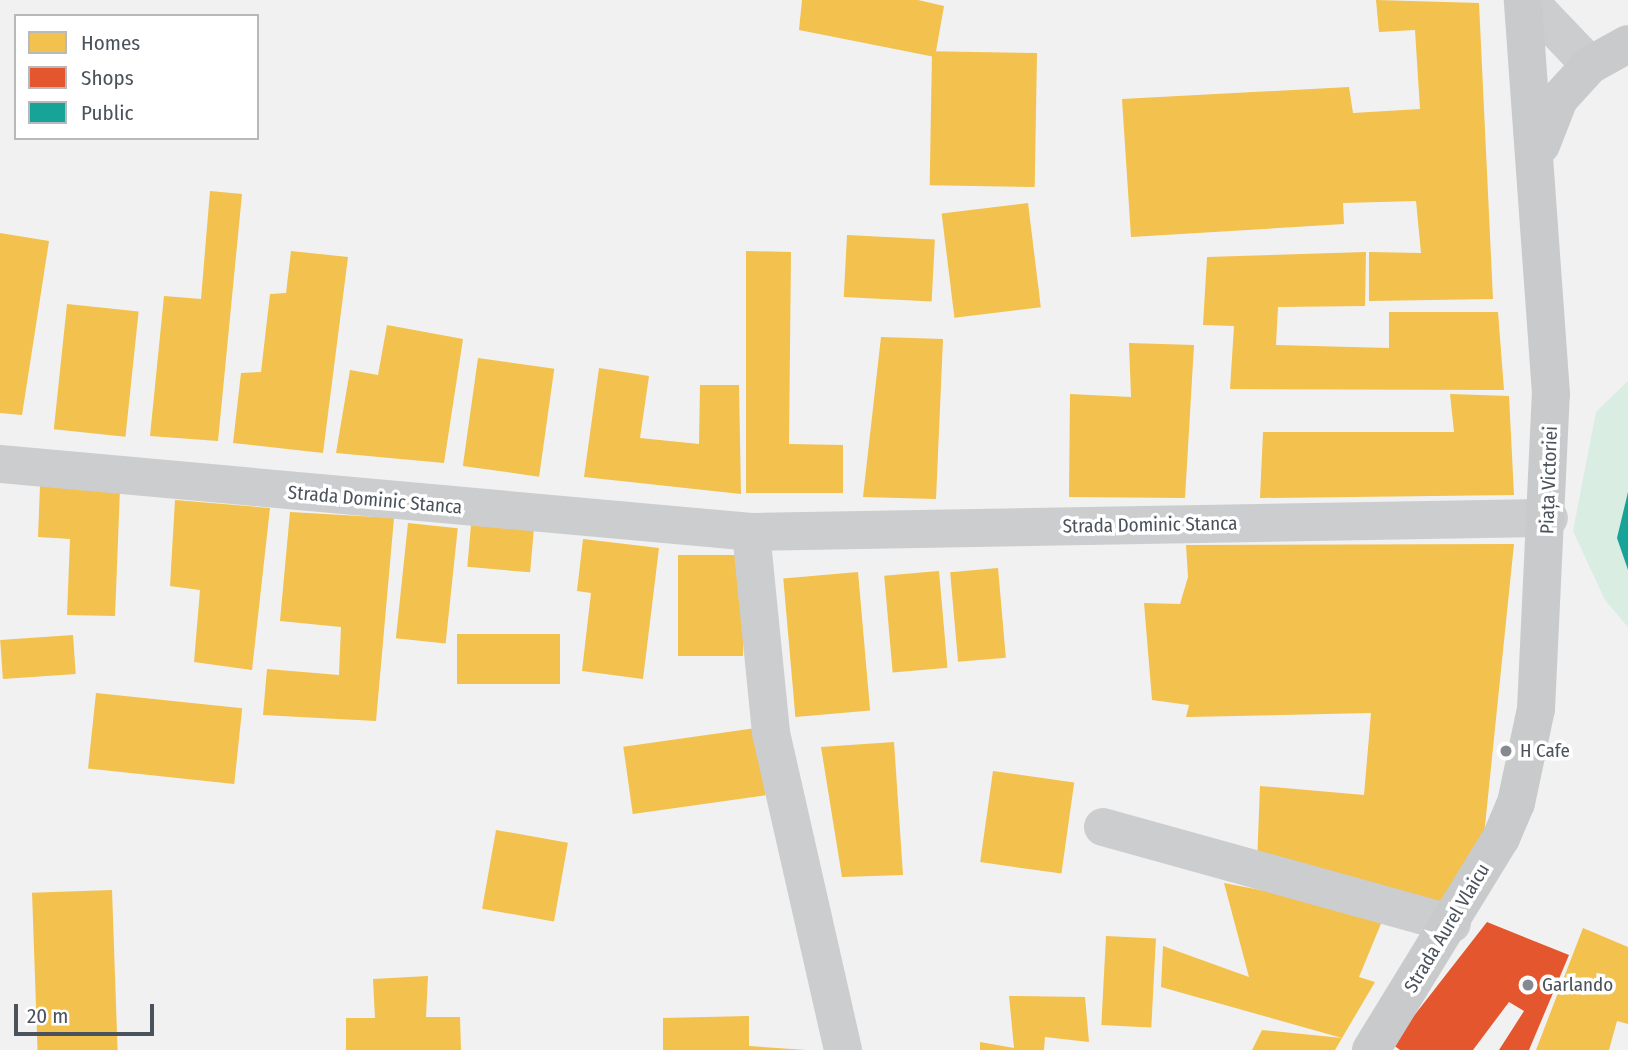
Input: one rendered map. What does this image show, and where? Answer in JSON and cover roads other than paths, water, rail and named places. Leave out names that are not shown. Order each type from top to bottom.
[{"type":"main road","name":"Piața Victoriei","points":[[1516,803],[1536,709],[1549,517],[1551,394],[1538,154],[1525,0]]},
{"type":"main road","name":"Piața Victoriei","points":[[1538,154],[1559,99],[1590,65],[1628,44]]},
{"type":"main road","name":"Strada Aurel Vlaicu","points":[[1371,1050],[1452,924],[1516,803]]},
{"type":"street","points":[[1525,0],[1590,65]]},
{"type":"street","name":"Strada Dominic Stanca","points":[[0,464],[751,532],[1549,517]]},
{"type":"street","points":[[751,532],[771,733],[843,1050]]},
{"type":"street","points":[[1103,827],[1452,924]]},
{"type":"place","name":"H Cafe","points":[[1506,751]]},
{"type":"place","name":"Garlando","points":[[1528,985]]}]
